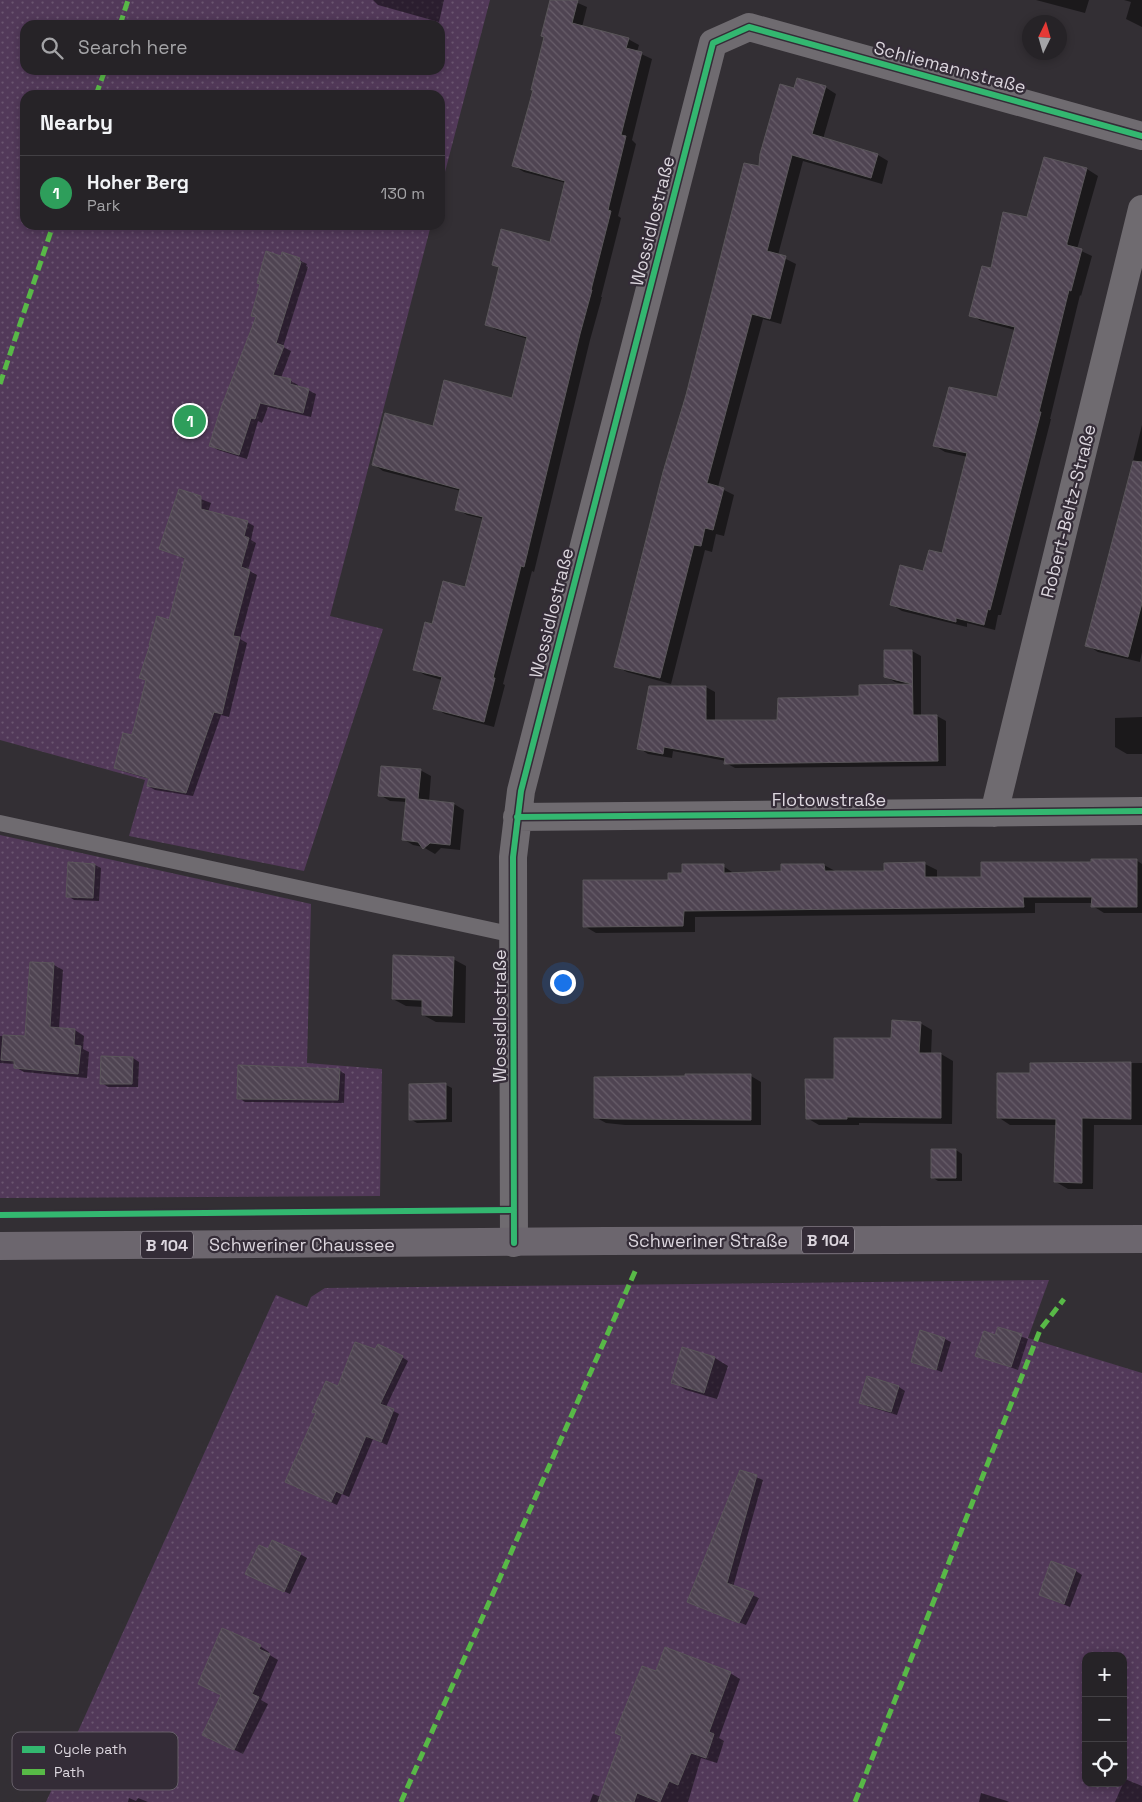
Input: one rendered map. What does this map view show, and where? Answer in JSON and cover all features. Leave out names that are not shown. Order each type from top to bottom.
[{"type":"main road","name":"Schweriner Straße","points":[[514,1243],[1142,1239]]},
{"type":"main road","name":"Schweriner Chaussee","points":[[0,1246],[514,1243]]},
{"type":"street","name":"Schliemannstraße","points":[[749,27],[1142,136]]},
{"type":"street","name":"Wossidlostraße","points":[[514,1243],[514,856],[520,791],[713,43],[749,27]]},
{"type":"street","name":"Robert-Beltz-Straße","points":[[994,813],[1142,209]]},
{"type":"street","name":"Flotowstraße","points":[[517,817],[1142,811]]},
{"type":"lane","points":[[0,823],[514,935]]},
{"type":"shaded area","points":[[0,0],[490,0],[445,172],[445,90],[20,90],[20,230],[430,230],[330,616],[383,629],[304,871],[129,836],[145,780],[0,740]]},
{"type":"shaded area","points":[[0,835],[311,904],[307,1063],[382,1069],[380,1196],[0,1198]]},
{"type":"shaded area","points":[[1049,1280],[1028,1338],[1142,1373],[1142,1802],[46,1802],[51,1790],[178,1790],[178,1732],[78,1732],[276,1295],[307,1307],[311,1297],[325,1288]]},
{"type":"building","points":[[550,0],[578,0],[572,23],[629,38],[626,48],[642,52],[621,135],[626,136],[608,210],[611,211],[524,567],[521,566],[493,678],[495,678],[484,722],[433,709],[442,677],[413,670],[425,622],[432,624],[443,581],[465,587],[483,517],[455,510],[460,489],[372,465],[385,413],[433,426],[444,380],[512,398],[527,337],[485,325],[499,267],[492,265],[501,229],[550,242],[565,181],[512,166],[533,90],[531,90],[544,37],[541,36]]},
{"type":"building","points":[[797,78],[826,86],[812,134],[878,154],[871,178],[792,155],[767,251],[786,256],[770,319],[752,314],[707,483],[724,488],[713,530],[705,528],[701,546],[694,545],[660,678],[614,667],[663,472],[686,395],[744,163],[759,166],[760,154],[780,84],[794,88]]},
{"type":"building","points":[[1044,157],[1087,168],[1067,243],[1067,245],[1082,249],[1071,291],[1069,290],[1039,412],[1041,412],[990,610],[988,609],[984,625],[956,618],[956,622],[890,605],[900,565],[923,571],[929,550],[942,553],[967,453],[933,446],[949,387],[997,397],[1015,327],[969,316],[982,266],[991,268],[1003,212],[1027,217]]},
{"type":"building","points":[[266,251],[281,256],[282,252],[300,258],[299,261],[301,262],[276,343],[284,346],[273,375],[291,379],[290,384],[309,389],[303,413],[260,403],[255,419],[251,418],[239,455],[209,446],[221,408],[256,317],[251,316],[260,284],[257,283]]},
{"type":"building","points":[[1133,461],[1142,462],[1142,603],[1128,657],[1085,646]]},
{"type":"building","points":[[179,489],[201,496],[201,509],[248,521],[244,536],[249,538],[241,567],[250,570],[233,636],[240,637],[222,714],[214,712],[186,793],[147,786],[149,778],[114,768],[123,733],[132,735],[146,680],[139,678],[157,616],[169,620],[185,558],[159,549]]},
{"type":"building","points":[[884,650],[912,650],[913,715],[937,715],[938,761],[724,764],[725,758],[664,747],[663,754],[637,749],[649,686],[706,686],[706,720],[777,720],[778,698],[859,696],[859,685],[912,684],[884,677]]},
{"type":"building","points":[[381,766],[421,769],[418,799],[454,803],[450,845],[430,843],[423,849],[418,842],[402,840],[406,798],[378,796]]},
{"type":"building","points":[[1091,859],[1137,859],[1137,907],[1091,907],[1092,897],[1023,897],[1024,907],[684,911],[683,926],[583,927],[583,880],[668,880],[668,873],[682,873],[682,864],[724,864],[724,873],[781,871],[781,864],[824,864],[825,871],[884,871],[884,863],[925,862],[925,877],[981,877],[981,862],[1091,862]]},
{"type":"building","points":[[68,862],[95,864],[93,898],[66,897]]},
{"type":"building","points":[[393,955],[454,957],[452,1016],[422,1015],[422,1000],[392,999]]},
{"type":"building","points":[[30,962],[54,963],[50,1027],[75,1029],[74,1045],[81,1046],[78,1074],[14,1068],[14,1061],[1,1060],[3,1035],[25,1036]]},
{"type":"building","points":[[892,1020],[921,1022],[919,1053],[941,1053],[941,1118],[847,1117],[847,1119],[806,1119],[805,1079],[834,1079],[834,1038],[891,1038]]},
{"type":"building","points":[[101,1056],[133,1057],[132,1084],[100,1084]]},
{"type":"building","points":[[1131,1062],[1131,1119],[1082,1118],[1082,1183],[1054,1182],[1056,1119],[997,1118],[997,1073],[1030,1073],[1030,1063]]},
{"type":"building","points":[[238,1065],[340,1069],[338,1100],[237,1099]]},
{"type":"building","points":[[685,1074],[751,1074],[751,1120],[594,1118],[594,1077],[685,1076]]},
{"type":"building","points":[[446,1083],[446,1119],[409,1120],[409,1084]]},
{"type":"building","points":[[931,1149],[956,1149],[956,1178],[931,1178]]},
{"type":"building","points":[[998,1327],[1022,1334],[1011,1367],[975,1356],[984,1331],[995,1335]]},
{"type":"building","points":[[920,1330],[945,1338],[936,1370],[911,1362]]},
{"type":"building","points":[[355,1342],[375,1349],[378,1344],[403,1356],[380,1404],[394,1409],[381,1442],[366,1436],[342,1494],[336,1491],[331,1502],[285,1482],[316,1413],[312,1412],[326,1381],[338,1386]]},
{"type":"building","points":[[682,1347],[715,1357],[704,1393],[671,1383]]},
{"type":"building","points":[[867,1376],[899,1386],[891,1412],[859,1403]]},
{"type":"building","points":[[740,1470],[757,1475],[727,1583],[754,1593],[739,1623],[687,1602]]},
{"type":"building","points":[[272,1540],[301,1553],[284,1592],[245,1574],[259,1545],[268,1549]]},
{"type":"building","points":[[1051,1561],[1076,1570],[1064,1604],[1039,1595]]},
{"type":"building","points":[[222,1628],[261,1645],[259,1649],[270,1654],[252,1694],[259,1697],[234,1750],[202,1735],[221,1695],[198,1684]]},
{"type":"building","points":[[665,1647],[731,1672],[709,1732],[714,1734],[706,1758],[691,1753],[678,1785],[669,1781],[660,1802],[637,1793],[634,1802],[598,1802],[622,1736],[615,1733],[642,1666],[656,1671]]},
{"type":"marked path","points":[[122,20],[128,0]]},
{"type":"marked path","points":[[98,90],[103,75]]},
{"type":"marked path","points":[[0,384],[51,230]]},
{"type":"marked path","points":[[401,1802],[637,1267]]},
{"type":"marked path","points":[[855,1802],[1040,1330],[1064,1299]]},
{"type":"cycle path","points":[[514,1243],[513,857],[521,791],[713,43],[749,27],[1142,136]]},
{"type":"cycle path","points":[[517,817],[1142,811]]},
{"type":"cycle path","points":[[0,1215],[514,1210]]},
{"type":"place","name":"Hoher Berg","points":[[190,421]]}]
